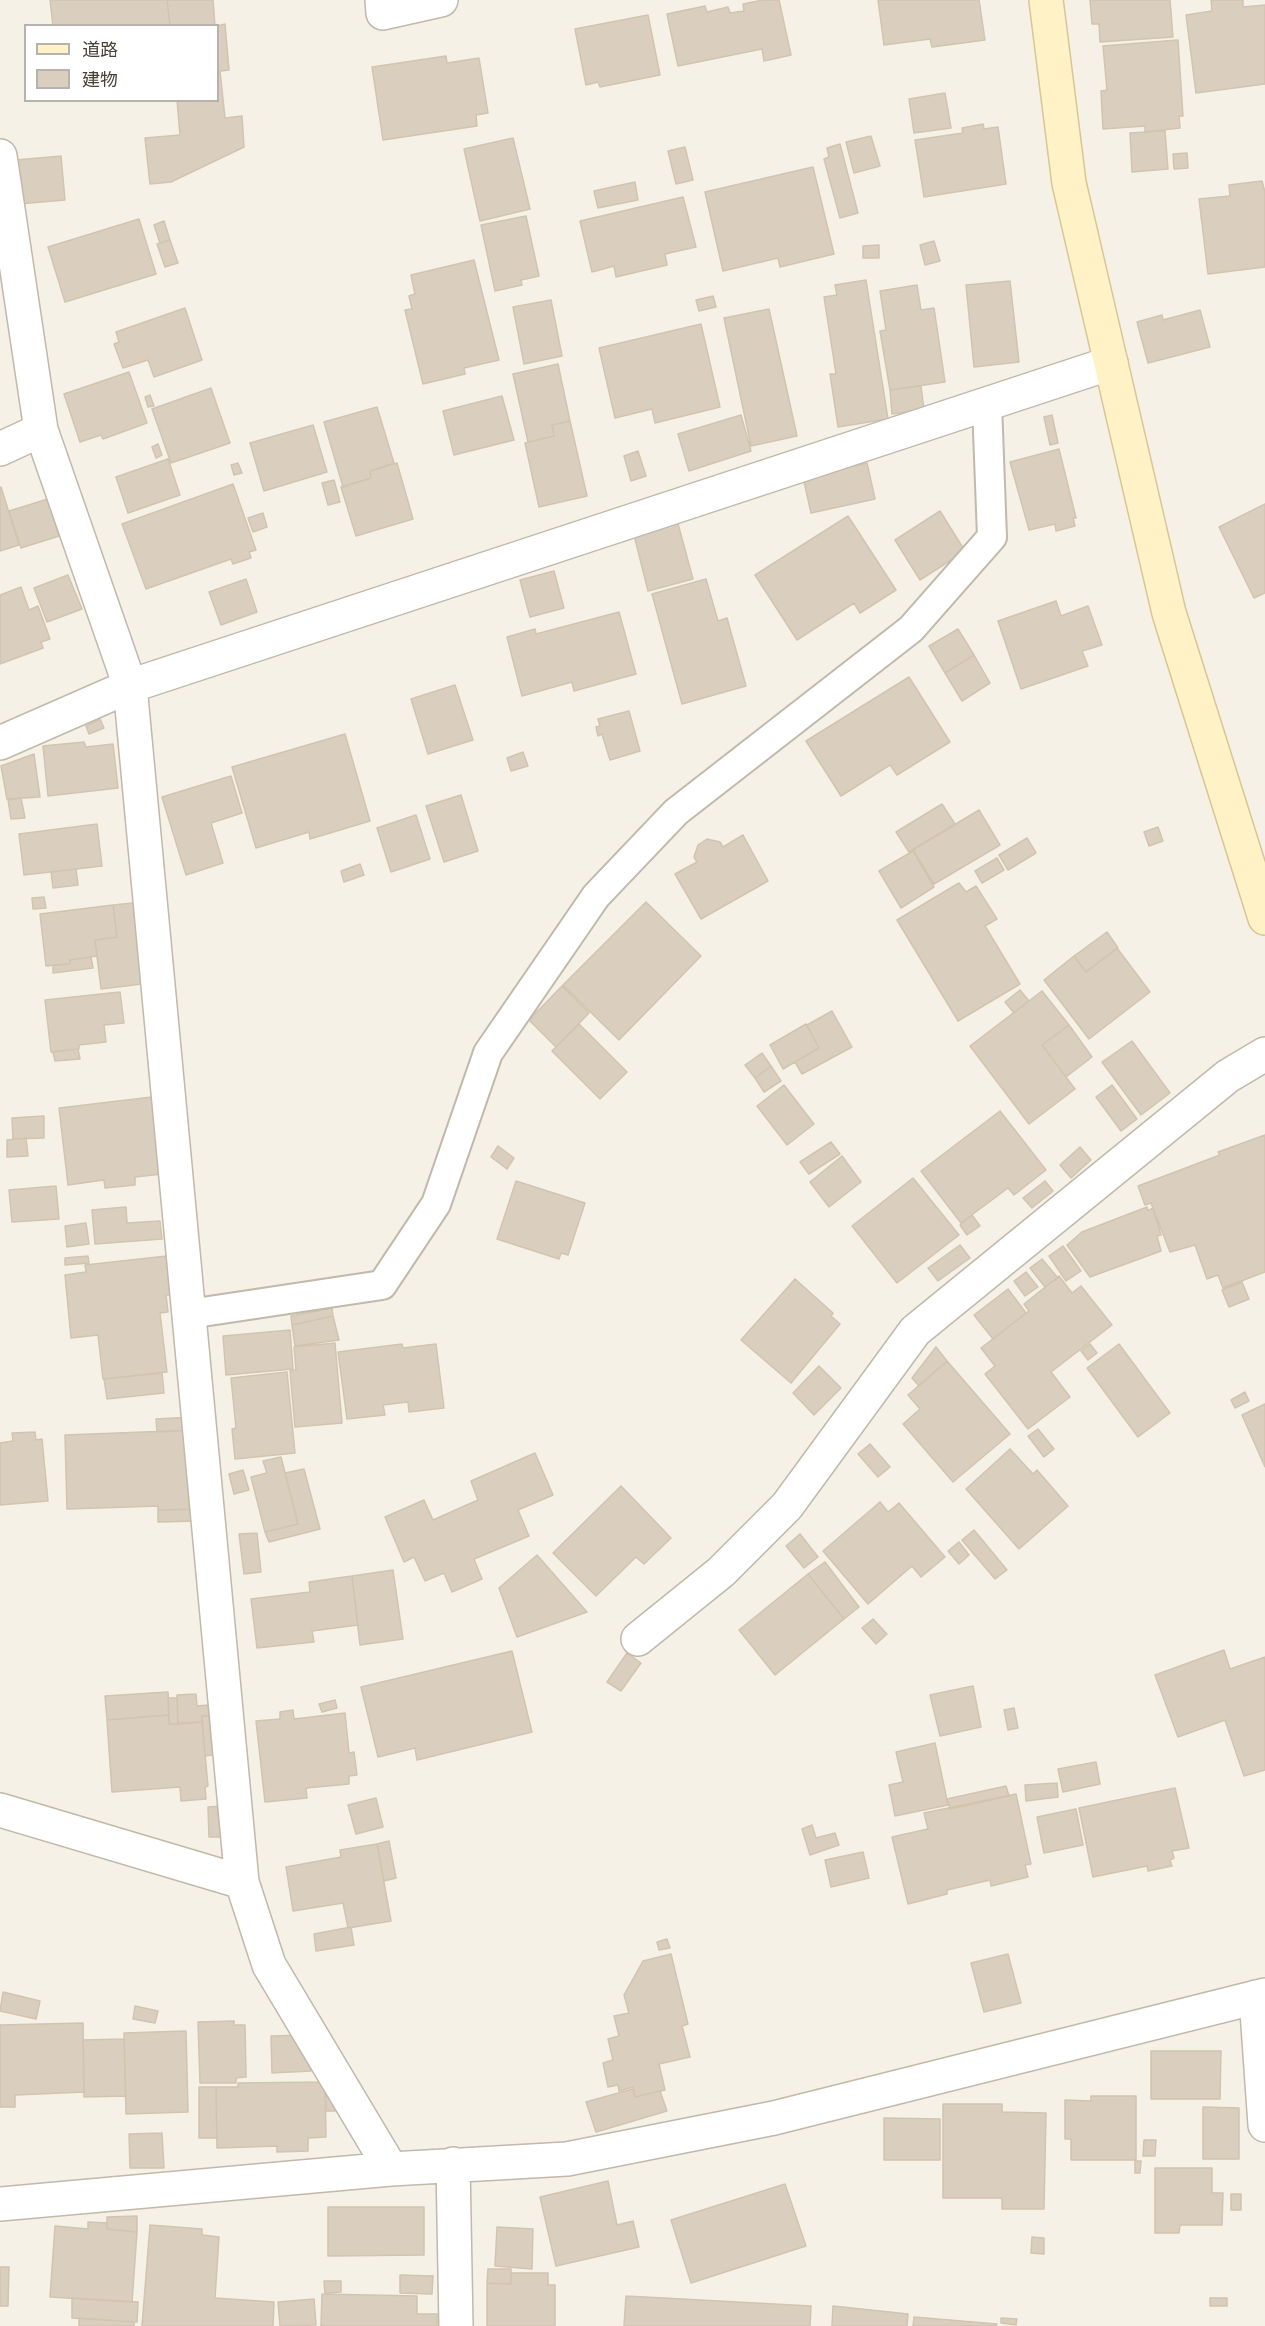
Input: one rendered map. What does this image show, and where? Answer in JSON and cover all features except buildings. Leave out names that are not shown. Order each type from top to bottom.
[{"type":"street","points":[[382,0],[383,13],[441,0]]},
{"type":"street","points":[[1046,0],[1069,183],[1169,612],[1265,918]]},
{"type":"street","points":[[0,156],[41,430],[130,686],[242,1882],[268,1965],[390,2169]]},
{"type":"street","points":[[0,742],[130,686],[1111,363]]},
{"type":"street","points":[[0,449],[41,430]]},
{"type":"street","points":[[638,1639],[721,1572],[787,1506],[915,1331],[1228,1076],[1265,1053]]},
{"type":"street","points":[[0,1810],[242,1882]]},
{"type":"street","points":[[0,2204],[390,2169],[567,2159],[774,2118],[1260,1996],[1265,2125]]},
{"type":"street","points":[[453,2164],[456,2326]]},
{"type":"lane","points":[[189,1314],[382,1285],[436,1204],[488,1053],[596,896],[676,812],[911,628],[992,537],[987,404]]}]
